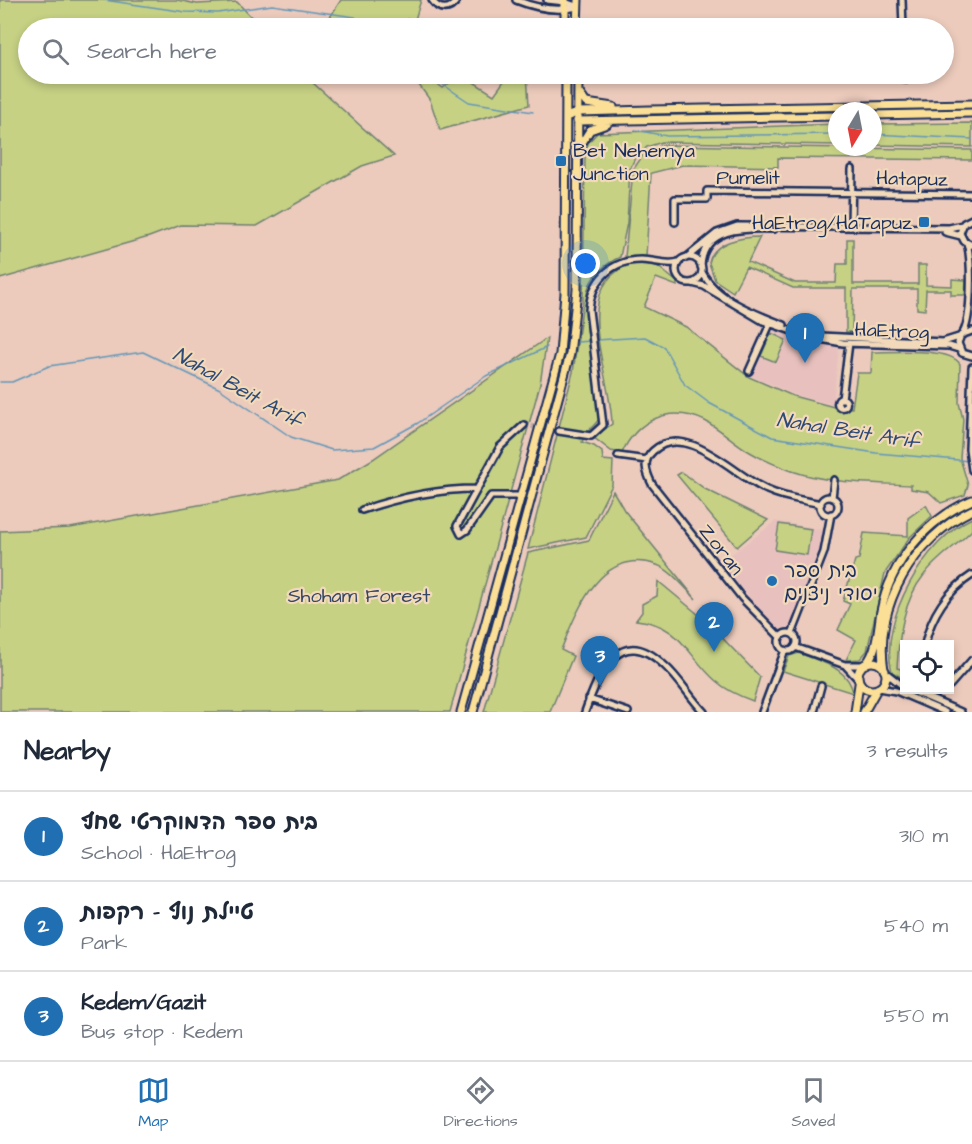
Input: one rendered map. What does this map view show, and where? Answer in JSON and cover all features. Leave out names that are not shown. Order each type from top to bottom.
[{"type":"main road","points":[[577,18],[578,3]]},
{"type":"main road","points":[[461,712],[555,376],[564,322],[566,84]]},
{"type":"main road","points":[[473,712],[570,354],[577,290],[578,84]]},
{"type":"main road","points":[[578,91],[591,104],[649,110]]},
{"type":"main road","points":[[566,117],[579,112],[972,105]]},
{"type":"main road","points":[[882,115],[972,113]]},
{"type":"main road","points":[[566,117],[579,122],[828,116]]},
{"type":"main road","points":[[579,151],[583,138],[596,127],[633,120]]},
{"type":"main road","points":[[855,712],[859,670],[875,648],[885,594],[898,565],[925,531],[943,516],[972,500]]},
{"type":"main road","points":[[864,712],[885,681],[882,649],[884,632],[901,579],[932,537],[972,510]]},
{"type":"main road","points":[[865,664],[875,663],[884,671]]},
{"type":"main road","points":[[858,680],[867,689],[878,689]]},
{"type":"street","points":[[432,0],[438,7],[446,8],[457,0]]},
{"type":"street","points":[[516,0],[578,3]]},
{"type":"street","points":[[547,0],[565,4]]},
{"type":"street","points":[[902,0],[903,18]]},
{"type":"street","points":[[851,227],[852,169]]},
{"type":"street","name":"Pumelit","points":[[675,222],[675,199],[707,199],[707,191],[851,193]]},
{"type":"street","name":"Hatapuz","points":[[851,193],[972,194]]},
{"type":"street","points":[[559,431],[591,436],[603,425],[597,358],[589,310],[592,293],[608,270],[635,261],[679,262],[717,233],[737,226],[949,228],[962,225],[972,219]]},
{"type":"street","points":[[961,236],[962,225]]},
{"type":"street","points":[[662,263],[682,282],[692,283],[699,278],[702,255],[709,243],[724,233],[745,229],[950,232],[961,236],[969,244],[969,316],[961,335],[959,349],[965,355],[971,374]]},
{"type":"street","points":[[686,258],[694,259],[701,269]]},
{"type":"street","points":[[677,275],[675,270],[679,262]]},
{"type":"street","name":"HaEtrog","points":[[701,269],[713,287],[745,308],[782,325],[810,333],[848,339],[949,342],[972,331]]},
{"type":"street","name":"HaEtrog","points":[[692,283],[704,286],[733,306],[770,324],[809,337],[849,343],[949,346],[959,349]]},
{"type":"street","points":[[749,371],[770,324]]},
{"type":"street","points":[[842,399],[849,343]]},
{"type":"street","points":[[965,355],[972,356]]},
{"type":"street","points":[[972,367],[969,438],[972,470]]},
{"type":"street","points":[[521,496],[490,496],[467,531],[461,534],[457,526],[500,447],[524,425]]},
{"type":"street","points":[[618,456],[647,460],[656,448],[667,442],[686,442],[767,491],[821,504]]},
{"type":"street","name":"Zoran","points":[[647,460],[647,474],[652,484],[742,598],[780,637]]},
{"type":"street","points":[[792,634],[824,552],[831,514],[838,507],[832,498],[834,480]]},
{"type":"street","points":[[362,510],[401,498],[446,490],[477,489]]},
{"type":"street","points":[[821,504],[825,499],[832,498]]},
{"type":"street","points":[[821,504],[823,512],[831,514]]},
{"type":"street","points":[[927,640],[938,610],[958,586],[972,575]]},
{"type":"street","points":[[785,650],[780,646],[780,637],[786,633],[792,634]]},
{"type":"street","points":[[792,634],[796,641],[795,647]]},
{"type":"street","points":[[785,650],[795,647],[845,665],[865,664]]},
{"type":"street","points":[[585,712],[600,672],[606,663],[616,655],[631,650],[654,656],[666,666],[702,712]]},
{"type":"street","points":[[762,712],[785,650]]},
{"type":"street","points":[[954,680],[972,660]]},
{"type":"street","points":[[845,665],[858,680]]},
{"type":"street","points":[[884,671],[900,684]]},
{"type":"street","points":[[814,712],[821,686]]},
{"type":"street","points":[[878,689],[896,691],[961,712]]},
{"type":"street","points":[[921,694],[945,712]]},
{"type":"street","points":[[921,694],[934,694]]},
{"type":"street","points":[[939,706],[944,694]]},
{"type":"street","points":[[589,699],[628,712]]},
{"type":"shaded area","points":[[771,329],[804,341],[839,348],[833,405],[795,395],[751,376]]},
{"type":"shaded area","name":"בית ספר יסודי ניצנים","points":[[776,521],[823,530],[817,563],[791,627],[779,629],[760,616],[751,599],[719,563]]},
{"type":"green space","points":[[0,0],[177,0],[197,4],[237,2],[252,18],[18,18],[18,84],[314,84],[394,156],[362,166],[257,226],[181,225],[149,237],[0,279]]},
{"type":"green space","points":[[341,0],[421,0],[416,18],[329,18]]},
{"type":"green space","points":[[418,84],[438,84],[443,88],[448,84],[477,84],[494,95],[502,84],[528,84],[529,105],[440,130],[430,100]]},
{"type":"green space","points":[[972,123],[972,147],[882,145],[882,124]]},
{"type":"green space","points":[[828,124],[828,145],[662,142],[647,147],[635,158],[630,169],[627,223],[620,257],[596,274],[588,289],[586,302],[590,350],[603,412],[586,433],[582,442],[602,452],[603,460],[613,461],[612,485],[586,537],[528,549],[573,372],[583,302],[585,156],[588,143],[597,133]]},
{"type":"green space","points":[[663,145],[828,148],[828,156],[882,156],[882,149],[972,150],[972,160],[778,158],[778,167],[683,165],[651,173],[646,256],[625,257],[633,170],[645,152]]},
{"type":"green space","points":[[760,237],[748,262],[795,283],[836,283],[837,264],[847,264],[847,239],[853,239],[853,284],[918,284],[918,265],[926,265],[926,285],[952,286],[952,279],[966,280],[965,295],[951,295],[951,290],[926,290],[925,310],[917,309],[917,289],[853,289],[852,332],[846,332],[846,288],[793,288],[746,267],[733,292],[715,280],[709,263],[716,250],[737,239]]},
{"type":"green space","points":[[631,264],[656,265],[677,282],[677,286],[656,278],[644,307],[686,327],[749,377],[793,396],[834,407],[852,408],[857,373],[871,373],[872,352],[933,353],[954,359],[960,364],[959,403],[963,419],[960,458],[968,485],[965,495],[941,503],[929,492],[911,489],[911,485],[851,482],[806,475],[755,455],[705,421],[679,414],[656,418],[636,432],[622,453],[611,451],[593,437],[612,424],[601,357],[597,311],[601,291],[612,275]]},
{"type":"green space","points":[[771,333],[786,340],[776,362],[761,356]]},
{"type":"green space","name":"Shoham Forest","points":[[547,338],[540,384],[450,712],[0,712],[0,531],[70,528],[338,480],[373,459]]},
{"type":"green space","points":[[682,472],[705,489],[768,520],[737,547],[677,475]]},
{"type":"green space","points":[[613,491],[624,510],[696,599],[662,567],[637,562],[621,565],[606,573],[594,585],[575,617],[561,650],[573,656],[550,712],[484,712],[528,553],[589,540]]},
{"type":"green space","points":[[926,505],[932,516],[909,538],[885,573],[867,651],[860,659],[846,660],[856,640],[838,630],[850,604],[843,601],[855,560],[859,559],[864,533],[908,536],[908,518]]},
{"type":"green space","points":[[972,518],[972,530],[929,569],[911,596],[901,631],[897,668],[900,669],[900,677],[892,672],[890,651],[892,629],[899,606],[909,583],[923,562],[955,529]]},
{"type":"green space","points":[[779,524],[811,529],[807,555],[775,550]]},
{"type":"green space","points":[[658,581],[705,620],[760,677],[753,701],[720,685],[673,634],[651,623],[636,620],[642,612],[642,604],[657,596]]},
{"type":"green space","points":[[799,653],[840,671],[846,677],[853,693],[783,671],[789,656]]},
{"type":"waterway","points":[[104,0],[186,12],[218,13],[272,5],[356,18]]},
{"type":"waterway","points":[[442,84],[469,102],[533,112]]},
{"type":"waterway","points":[[635,130],[667,136],[828,134]]},
{"type":"waterway","points":[[882,134],[972,139]]},
{"type":"waterway","name":"Nahal Beit Arif","points":[[596,340],[645,337],[664,347],[685,385],[709,403],[772,437],[876,453],[970,461]]},
{"type":"waterway","name":"Nahal Beit Arif","points":[[577,342],[591,341]]},
{"type":"waterway","name":"Nahal Beit Arif","points":[[0,382],[12,382],[49,366],[143,352],[220,389],[291,437],[332,450],[374,447],[418,423],[486,376],[547,347]]},
{"type":"tunnel","points":[[524,425],[559,431]]},
{"type":"place","name":"Bet Nehemya Junction","points":[[561,161]]},
{"type":"place","name":"HaEtrog/HaTapuz","points":[[924,222]]},
{"type":"place","name":"בית ספר הדמוקרטי שחף","points":[[805,363]]},
{"type":"place","name":"בית ספר יסודי ניצנים","points":[[772,581]]},
{"type":"place","name":"טיילת נוף - רקפות","points":[[714,652]]},
{"type":"place","name":"Kedem/Gazit","points":[[600,686]]}]
